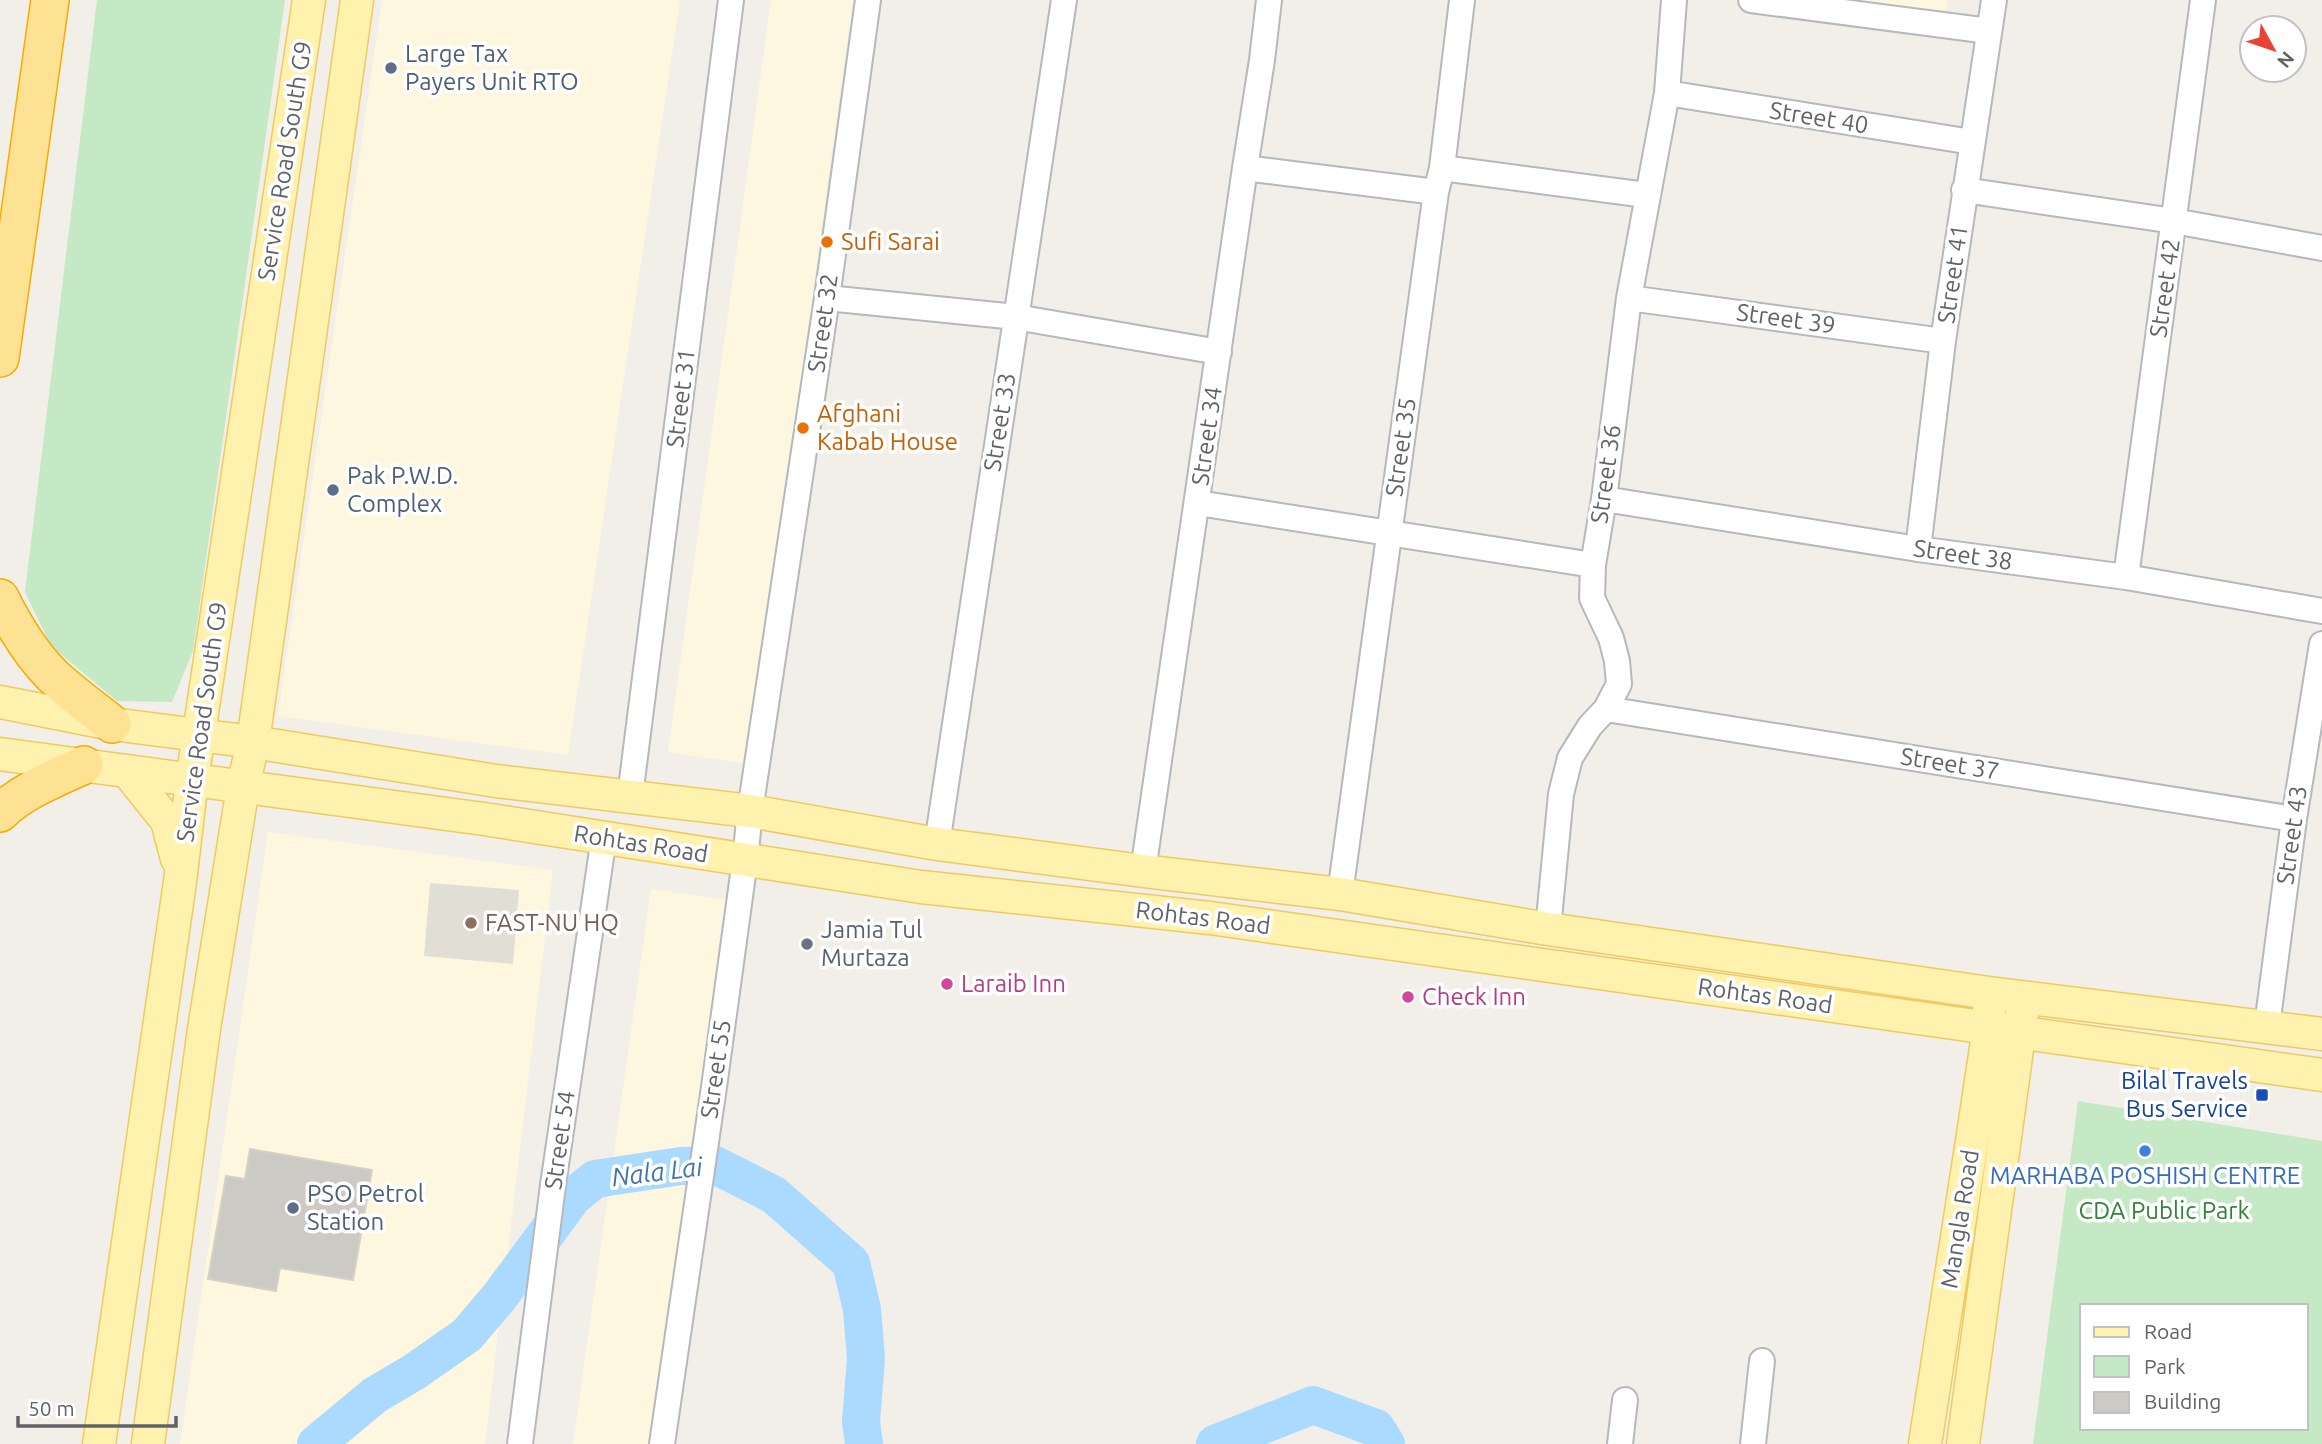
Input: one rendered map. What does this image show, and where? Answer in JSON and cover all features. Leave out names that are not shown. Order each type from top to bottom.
[{"type":"highway","points":[[0,358],[50,0]]},
{"type":"highway","points":[[0,598],[28,644],[50,673],[112,724]]},
{"type":"highway","points":[[0,813],[9,804],[84,765]]},
{"type":"main road","name":"Service Road South G9","points":[[99,1444],[180,882],[192,780],[309,0]]},
{"type":"main road","name":"Service Road South G9","points":[[149,1444],[204,1029],[243,787],[253,742],[358,0]]},
{"type":"main road","name":"Rohtas Road","points":[[0,702],[112,724],[253,742],[496,781],[750,811],[937,844],[1340,894],[1548,929],[2024,998],[2322,1034]]},
{"type":"main road","name":"Rohtas Road","points":[[0,754],[484,819],[921,887],[1210,918],[2322,1075]]},
{"type":"main road","points":[[127,771],[167,821],[177,857],[180,882]]},
{"type":"main road","points":[[484,819],[496,781]]},
{"type":"main road","name":"Mangla Road","points":[[1963,1444],[2004,1030],[1989,993]]},
{"type":"main road","name":"Mangla Road","points":[[1925,1444],[2004,1030],[2024,998]]},
{"type":"main road","points":[[107,1375],[156,1391]]},
{"type":"street","name":"Street 31","points":[[630,796],[731,0]]},
{"type":"street","name":"Street 32","points":[[746,860],[750,811],[827,298],[868,0]]},
{"type":"street","name":"Street 33","points":[[937,844],[1064,0]]},
{"type":"street","name":"Street 34","points":[[1143,871],[1269,0]]},
{"type":"street","name":"Street 35","points":[[1340,894],[1462,0]]},
{"type":"street","name":"Street 36","points":[[1548,929],[1561,794],[1570,758],[1590,726],[1606,709],[1619,684],[1611,638],[1592,598],[1593,565],[1629,298],[1667,93],[1674,0]]},
{"type":"street","points":[[1751,0],[1989,31]]},
{"type":"street","name":"Street 41","points":[[1918,549],[1943,341],[1994,0]]},
{"type":"street","name":"Street 42","points":[[2126,577],[2203,0]]},
{"type":"street","name":"Street 40","points":[[1667,93],[1972,142]]},
{"type":"street","points":[[1245,168],[1646,195]]},
{"type":"street","points":[[1965,190],[2174,221],[2322,248]]},
{"type":"street","points":[[827,298],[1016,317],[1219,352]]},
{"type":"street","name":"Street 39","points":[[1629,298],[1943,341]]},
{"type":"street","name":"Street 38","points":[[1604,499],[1918,549],[2126,577],[2322,611]]},
{"type":"street","points":[[1198,503],[1593,565]]},
{"type":"street","name":"Street 43","points":[[2267,1026],[2294,819],[2322,644]]},
{"type":"street","name":"Street 37","points":[[1606,709],[2294,819]]},
{"type":"street","name":"Street 54","points":[[521,1437],[553,1185],[604,837]]},
{"type":"street","name":"Street 55","points":[[662,1444],[746,860]]},
{"type":"street","points":[[1753,1444],[1762,1361]]},
{"type":"street","points":[[1620,1444],[1625,1400]]},
{"type":"shaded area","points":[[382,0],[680,0],[568,755],[278,716]]},
{"type":"shaded area","points":[[771,0],[853,0],[748,764],[668,752]]},
{"type":"shaded area","points":[[1803,0],[1948,0],[1944,23]]},
{"type":"shaded area","points":[[268,832],[553,870],[485,1444],[180,1444]]},
{"type":"shaded area","name":"FAST-NU HQ","points":[[430,883],[519,890],[513,964],[424,956]]},
{"type":"shaded area","points":[[651,889],[734,901],[655,1444],[573,1444]]},
{"type":"green space","points":[[97,0],[285,0],[193,651],[172,702],[117,701],[51,646],[25,592]]},
{"type":"green space","name":"CDA Public Park","points":[[2078,1101],[2322,1141],[2322,1444],[2033,1444]]},
{"type":"building","name":"PSO Petrol Station","points":[[250,1149],[372,1170],[353,1280],[280,1268],[276,1291],[208,1279],[226,1176],[245,1179]]},
{"type":"waterway","name":"Nala Lai","points":[[316,1444],[375,1395],[467,1335],[500,1296],[573,1197],[595,1179],[681,1166],[715,1165],[774,1195],[851,1263],[862,1309],[866,1358],[861,1422],[864,1444]]},
{"type":"waterway","name":"Nala Lai","points":[[1215,1444],[1313,1405],[1376,1428],[1386,1444]]},
{"type":"place","name":"Large Tax Payers Unit RTO","points":[[391,68]]},
{"type":"place","name":"Sufi Sarai","points":[[827,242]]},
{"type":"place","name":"Afghani Kabab House","points":[[803,428]]},
{"type":"place","name":"Pak P.W.D. Complex","points":[[333,490]]},
{"type":"place","name":"FAST-NU HQ","points":[[471,923]]},
{"type":"place","name":"Jamia Tul Murtaza","points":[[807,944]]},
{"type":"place","name":"Laraib Inn","points":[[947,984]]},
{"type":"place","name":"Check Inn","points":[[1408,997]]},
{"type":"place","name":"Bilal Travels Bus Service","points":[[2262,1095]]},
{"type":"place","name":"MARHABA POSHISH CENTRE","points":[[2145,1151]]},
{"type":"place","name":"PSO Petrol Station","points":[[293,1208]]}]
